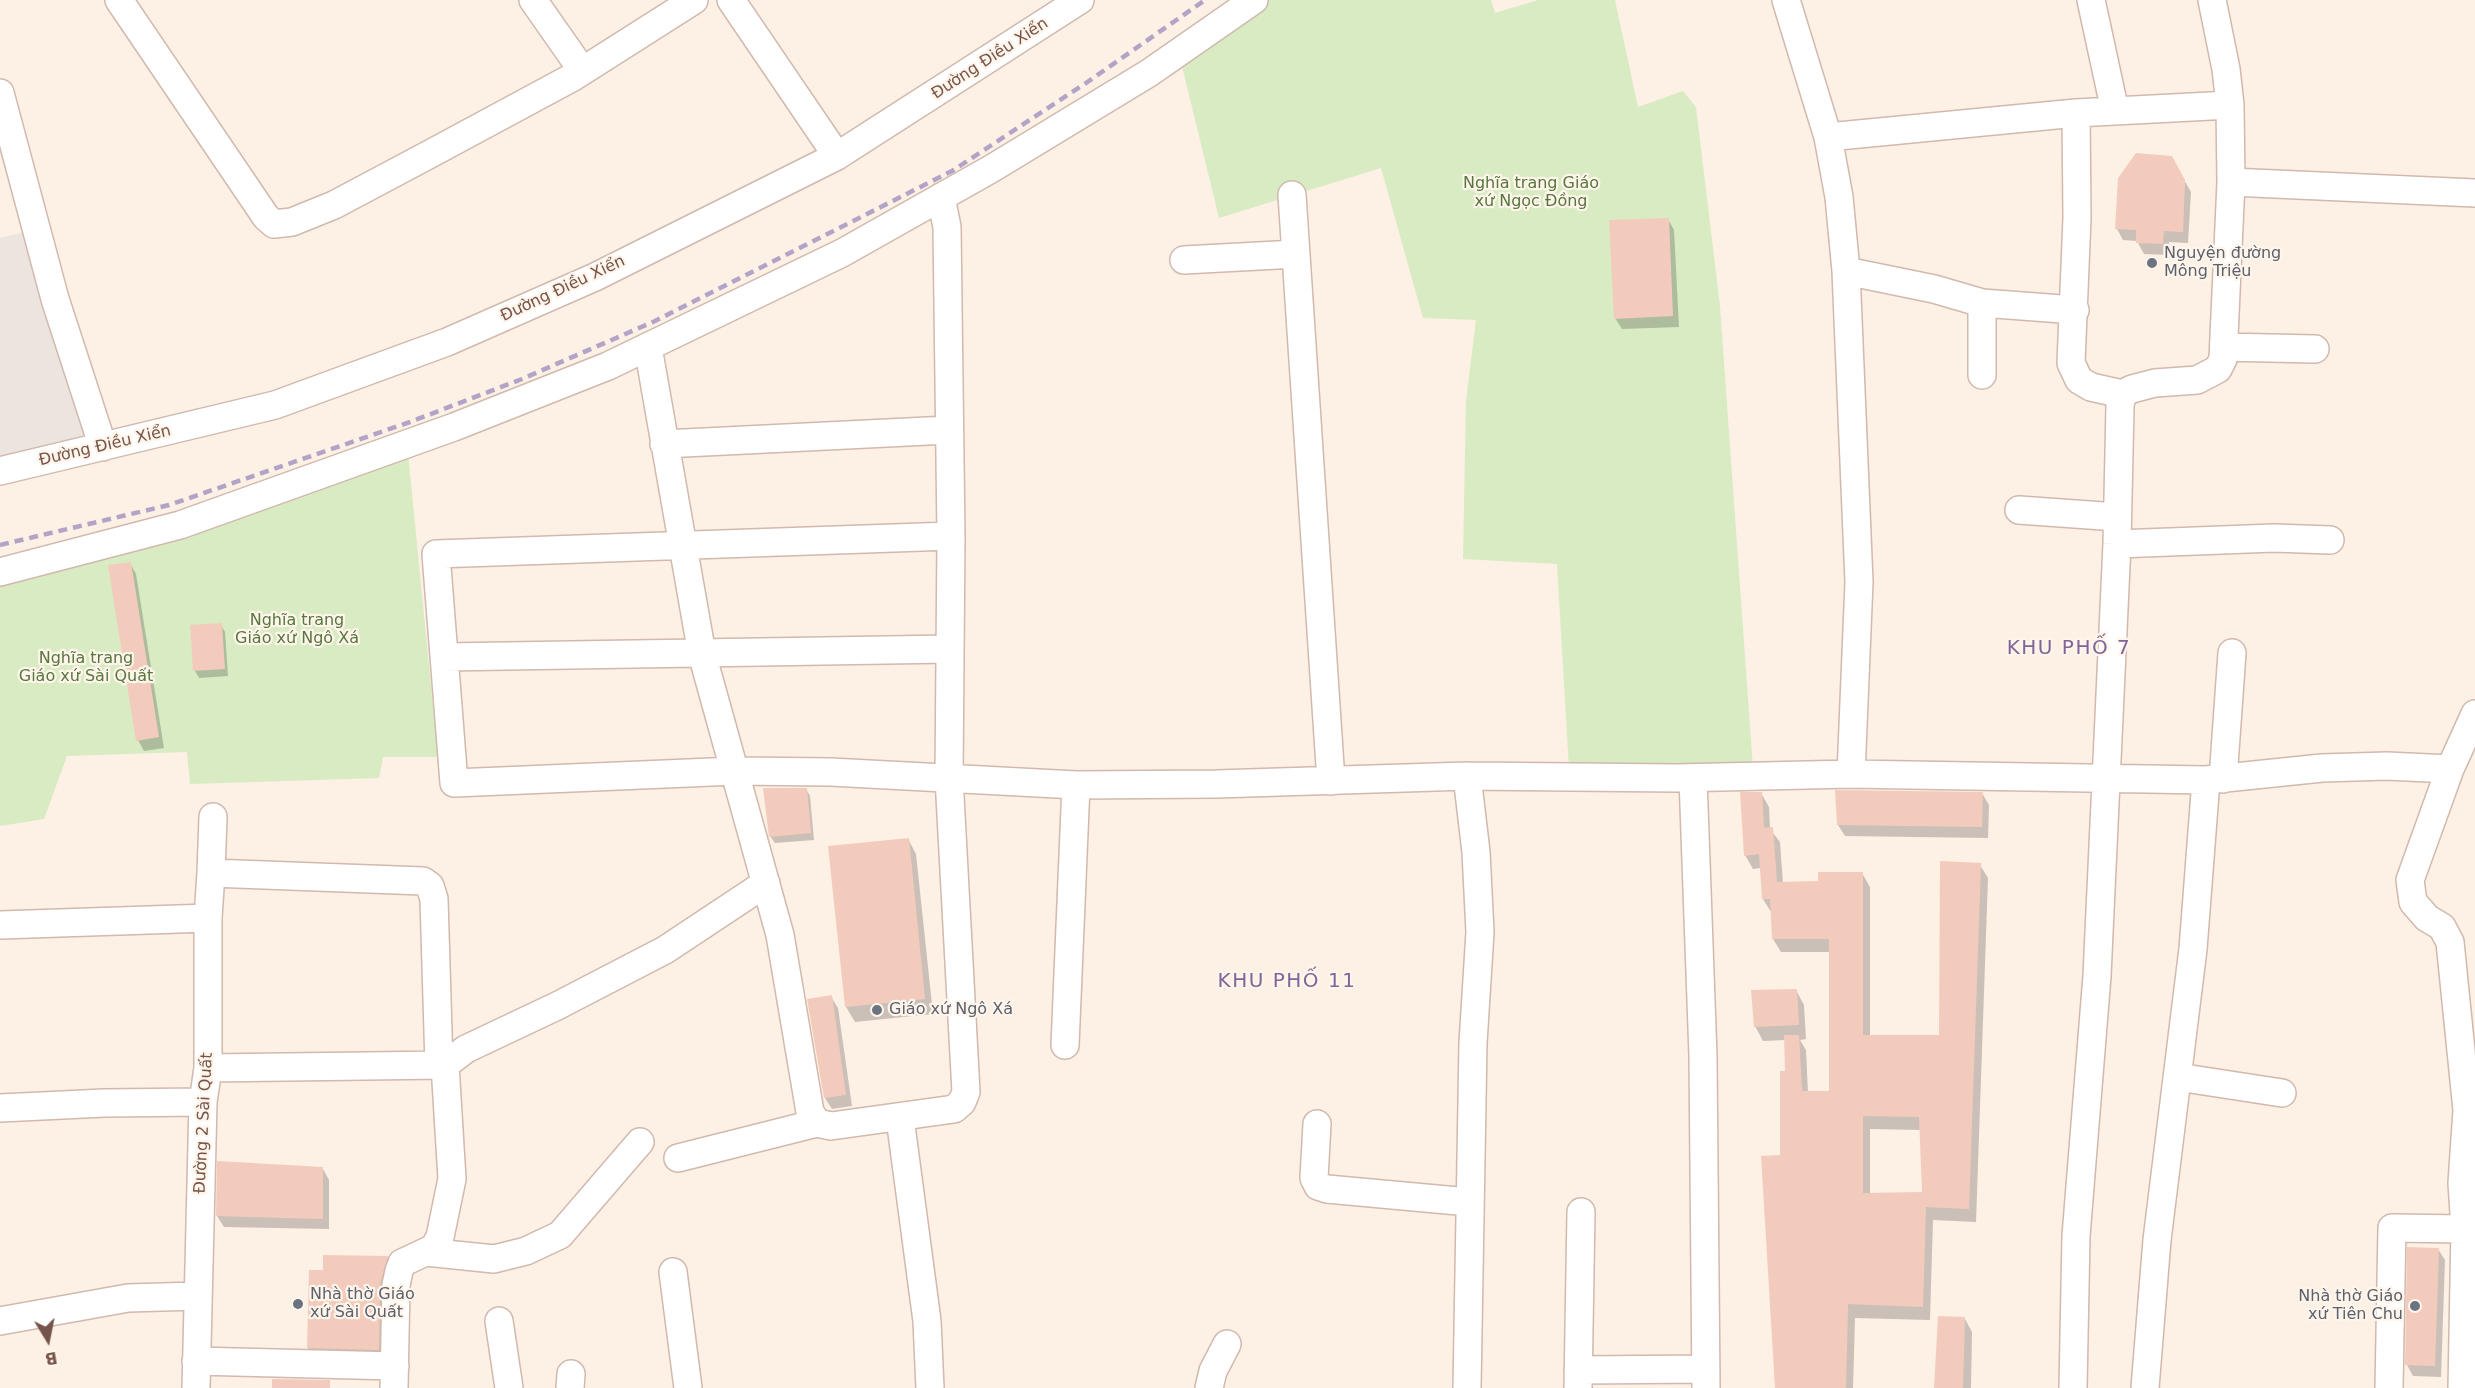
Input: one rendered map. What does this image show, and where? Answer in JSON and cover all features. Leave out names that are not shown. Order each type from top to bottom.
[{"type":"street","points":[[119,0],[266,217],[274,224],[292,222],[334,205],[582,70],[694,0]]},
{"type":"street","points":[[533,0],[582,70]]},
{"type":"street","points":[[731,0],[837,156]]},
{"type":"street","points":[[0,572],[180,525],[319,477],[454,427],[648,348],[842,253],[991,169],[1149,73],[1254,0]]},
{"type":"street","points":[[1786,0],[1828,137],[1839,197],[1853,398],[1858,582],[1851,774]]},
{"type":"street","points":[[2091,0],[2115,111]]},
{"type":"street","points":[[2076,113],[2077,218],[2075,310],[2071,363],[2073,372],[2079,380],[2091,387],[2122,394],[2155,383],[2197,380],[2210,374],[2218,369],[2223,359],[2231,182],[2230,105],[2226,69],[2212,0]]},
{"type":"street","name":"Đường Điều Xiển","points":[[0,471],[275,405],[447,342],[595,277],[837,156],[1064,4]]},
{"type":"street","points":[[0,93],[55,299],[103,447]]},
{"type":"street","points":[[1828,137],[2076,113],[2230,105]]},
{"type":"street","points":[[2231,182],[2475,193]]},
{"type":"street","points":[[1292,195],[1331,781]]},
{"type":"street","points":[[678,1158],[817,1123],[831,1126],[954,1109],[962,1102],[966,1092],[949,778],[951,536],[947,227],[941,197]]},
{"type":"street","points":[[1184,260],[1296,254]]},
{"type":"street","points":[[1845,271],[1934,288],[1982,303],[2075,310]]},
{"type":"street","points":[[1982,303],[1982,375]]},
{"type":"street","points":[[2224,347],[2315,349]]},
{"type":"street","points":[[648,348],[681,546],[702,654],[780,935],[810,1112],[817,1123]]},
{"type":"street","points":[[2073,1388],[2076,1236],[2097,976],[2122,394]]},
{"type":"street","points":[[664,444],[948,430]]},
{"type":"street","points":[[2019,510],[2117,517]]},
{"type":"street","points":[[951,536],[436,554],[454,783],[735,771],[1076,785],[1331,781],[1467,776],[1693,778],[1851,774],[2214,779],[2354,767],[2450,769]]},
{"type":"street","points":[[2117,544],[2274,538],[2330,540]]},
{"type":"street","points":[[444,657],[950,649]]},
{"type":"street","points":[[2145,1388],[2157,1240],[2214,779],[2232,653]]},
{"type":"street","points":[[2462,1388],[2470,1229],[2462,1184],[2467,1110],[2450,942],[2442,927],[2427,918],[2413,902],[2410,880],[2450,769],[2472,728]]},
{"type":"street","points":[[1467,776],[1476,852],[1480,932],[1473,1043],[1467,1388]]},
{"type":"street","points":[[1581,1212],[1578,1379],[1706,1378],[1703,1056],[1693,778]]},
{"type":"street","points":[[1065,1045],[1076,785]]},
{"type":"street","name":"Đường 2 Sài Quất","points":[[196,1388],[203,1102],[208,1068],[208,918],[219,873],[213,818]]},
{"type":"street","points":[[196,1361],[394,1377],[396,1285],[399,1271],[402,1263],[434,1248],[440,1237],[452,1179],[442,1065],[434,899],[430,886],[423,881],[219,873]]},
{"type":"street","points":[[208,1068],[442,1065],[466,1049],[557,1006],[666,950],[766,883]]},
{"type":"street","points":[[0,925],[208,918]]},
{"type":"street","points":[[2178,1077],[2282,1093]]},
{"type":"street","points":[[0,1108],[203,1102]]},
{"type":"street","points":[[900,1118],[927,1321],[930,1388]]},
{"type":"street","points":[[1317,1124],[1314,1178],[1318,1186],[1327,1189],[1469,1202]]},
{"type":"street","points":[[426,1252],[494,1259],[526,1251],[560,1235],[640,1142]]},
{"type":"street","points":[[2389,1388],[2392,1228],[2470,1229]]},
{"type":"street","points":[[673,1272],[688,1388]]},
{"type":"street","points":[[0,1321],[128,1298],[197,1296]]},
{"type":"street","points":[[499,1322],[510,1388]]},
{"type":"street","points":[[1209,1388],[1214,1371],[1227,1344]]},
{"type":"shaded area","points":[[30,231],[91,437],[0,458],[0,238]]},
{"type":"green space","name":"Nghĩa trang Giáo xứ Ngọc Đồng","points":[[1269,0],[1491,0],[1495,13],[1538,0],[1615,0],[1638,107],[1683,91],[1696,107],[1720,306],[1753,769],[1569,769],[1557,564],[1463,559],[1466,401],[1476,320],[1423,318],[1381,168],[1219,218],[1181,62]]},
{"type":"green space","name":"Nghĩa trang Giáo xứ Ngô Xá","points":[[408,453],[438,757],[383,757],[379,778],[190,784],[187,752],[67,756],[44,819],[0,826],[0,580]]},
{"type":"building","points":[[2136,153],[2172,156],[2185,180],[2183,232],[2164,231],[2163,244],[2136,243],[2136,230],[2115,229],[2118,178]]},
{"type":"building","points":[[1669,218],[1673,316],[1614,319],[1609,220]]},
{"type":"building","points":[[131,562],[159,737],[136,741],[108,565]]},
{"type":"building","points":[[222,623],[225,669],[193,671],[190,625]]},
{"type":"building","points":[[763,788],[807,788],[811,833],[769,837]]},
{"type":"building","points":[[1835,790],[1983,792],[1982,827],[1837,825]]},
{"type":"building","points":[[1740,792],[1762,792],[1764,828],[1773,827],[1777,882],[1818,881],[1818,872],[1863,872],[1863,1035],[1939,1035],[1940,861],[1981,863],[1969,1209],[1926,1207],[1923,1307],[1848,1304],[1846,1388],[1775,1388],[1761,1156],[1780,1155],[1780,1071],[1785,1071],[1784,1035],[1799,1035],[1802,1091],[1829,1091],[1829,939],[1772,939],[1770,899],[1762,899],[1759,854],[1744,856]],"holes":[[[1863,1116],[1919,1117],[1922,1192],[1863,1193]]]},
{"type":"building","points":[[909,838],[925,999],[845,1007],[828,846]]},
{"type":"building","points":[[1797,989],[1799,1025],[1754,1027],[1751,990]]},
{"type":"building","points":[[832,995],[846,1095],[824,1098],[807,999]]},
{"type":"building","points":[[217,1161],[323,1167],[323,1219],[216,1216]]},
{"type":"building","points":[[2407,1247],[2439,1248],[2435,1366],[2405,1365]]},
{"type":"building","points":[[323,1255],[388,1256],[380,1284],[379,1350],[307,1348],[309,1270],[323,1270]]},
{"type":"building","points":[[1938,1316],[1965,1317],[1963,1388],[1934,1388]]},
{"type":"building","points":[[272,1379],[330,1380],[330,1388],[272,1388]]},
{"type":"railway","points":[[0,545],[169,505],[410,422],[522,379],[655,321],[952,171],[1086,83],[1205,0]]},
{"type":"place","name":"Nguyện đường Mông Triệu","points":[[2152,263]]},
{"type":"place","name":"Giáo xứ Ngô Xá","points":[[877,1010]]},
{"type":"place","name":"Nhà thờ Giáo xứ Sài Quất","points":[[298,1304]]},
{"type":"place","name":"Nhà thờ Giáo xứ Tiên Chu","points":[[2415,1306]]},
{"type":"district","name":"KHU PHỐ 7","points":[[2069,649]]},
{"type":"district","name":"KHU PHỐ 11","points":[[1287,982]]},
{"type":"park label","name":"Nghĩa trang Giáo xứ Sài Quất","points":[[86,668]]}]
